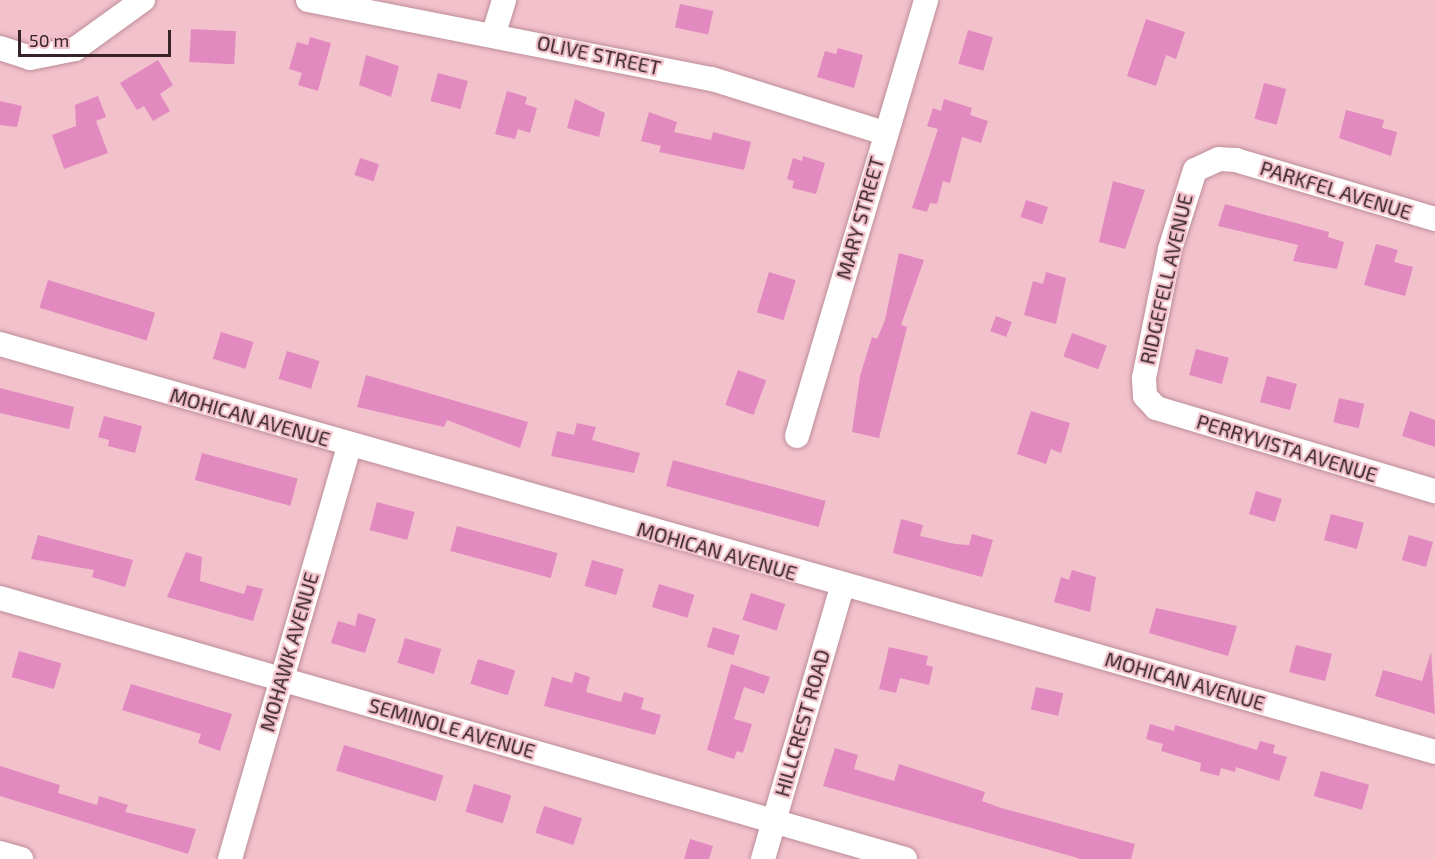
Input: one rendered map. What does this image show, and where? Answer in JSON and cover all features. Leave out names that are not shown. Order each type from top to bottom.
[{"type":"street","points":[[0,48],[30,58],[75,49],[143,0]]},
{"type":"street","name":"OLIVE STREET","points":[[308,0],[494,33],[712,79],[884,133]]},
{"type":"street","points":[[494,33],[504,0]]},
{"type":"street","name":"MARY STREET","points":[[797,436],[884,133],[926,0]]},
{"type":"street","name":"RIDGEFELL AVENUE","points":[[1145,396],[1155,308],[1187,186],[1195,170],[1219,159],[1236,160]]},
{"type":"street","name":"PARKFEL AVENUE","points":[[1236,160],[1435,219]]},
{"type":"street","name":"MOHICAN AVENUE","points":[[0,344],[842,587],[1435,752]]},
{"type":"street","name":"PERRYVISTA AVENUE","points":[[1145,396],[1156,408],[1435,491]]},
{"type":"street","name":"MOHAWK AVENUE","points":[[230,859],[349,446]]},
{"type":"street","name":"HILLCREST ROAD","points":[[763,859],[842,587]]},
{"type":"street","name":"SEMINOLE AVENUE","points":[[0,598],[905,859]]},
{"type":"street","points":[[0,853],[21,859]]},
{"type":"building","points":[[680,4],[713,11],[708,35],[675,27]]},
{"type":"building","points":[[1146,19],[1185,32],[1176,59],[1166,55],[1156,86],[1127,76]]},
{"type":"building","points":[[191,29],[236,31],[234,64],[189,62]]},
{"type":"building","points":[[968,30],[993,37],[983,71],[958,64]]},
{"type":"building","points":[[310,37],[331,43],[318,91],[298,85],[302,73],[289,69],[297,42],[308,45]]},
{"type":"building","points":[[838,48],[863,55],[854,88],[817,77],[825,51],[836,54]]},
{"type":"building","points":[[366,55],[399,66],[391,97],[359,85]]},
{"type":"building","points":[[158,60],[173,85],[160,94],[170,111],[153,121],[144,106],[137,110],[120,83]]},
{"type":"building","points":[[438,73],[468,81],[460,109],[430,101]]},
{"type":"building","points":[[1264,83],[1286,89],[1277,125],[1254,119]]},
{"type":"building","points":[[507,91],[527,97],[525,104],[537,108],[530,133],[518,129],[515,139],[495,134]]},
{"type":"building","points":[[98,96],[106,117],[96,121],[108,153],[64,169],[52,135],[76,126],[75,105]]},
{"type":"building","points":[[575,99],[605,113],[599,137],[567,128]]},
{"type":"building","points":[[944,99],[972,108],[970,115],[988,121],[981,143],[962,137],[950,183],[943,181],[937,204],[930,203],[927,212],[912,208],[938,129],[927,126],[933,108],[941,111]]},
{"type":"building","points":[[0,101],[22,106],[17,127],[0,125]]},
{"type":"building","points":[[1346,110],[1384,120],[1382,128],[1397,132],[1391,156],[1339,138]]},
{"type":"building","points":[[649,112],[677,122],[674,132],[711,140],[713,132],[751,142],[744,170],[659,152],[661,146],[641,141]]},
{"type":"building","points":[[803,156],[825,163],[816,194],[792,188],[794,181],[787,179],[793,158],[802,161]]},
{"type":"building","points":[[360,158],[379,164],[373,181],[354,175]]},
{"type":"building","points":[[1113,181],[1145,190],[1125,249],[1099,242]]},
{"type":"building","points":[[1026,200],[1048,207],[1042,224],[1020,217]]},
{"type":"building","points":[[1225,204],[1329,232],[1328,237],[1344,242],[1337,269],[1293,261],[1298,245],[1218,226]]},
{"type":"building","points":[[1376,244],[1398,250],[1394,262],[1413,267],[1405,296],[1364,285]]},
{"type":"building","points":[[899,253],[924,260],[901,325],[907,327],[879,438],[852,432],[860,376],[872,337],[877,339],[885,320]]},
{"type":"building","points":[[769,272],[796,280],[783,320],[757,312]]},
{"type":"building","points":[[1046,272],[1066,278],[1056,324],[1024,315],[1033,281],[1043,284]]},
{"type":"building","points":[[48,280],[155,313],[147,340],[40,308]]},
{"type":"building","points":[[996,316],[1012,322],[1006,337],[990,331]]},
{"type":"building","points":[[221,332],[254,342],[245,369],[213,359]]},
{"type":"building","points":[[1072,333],[1107,346],[1098,369],[1063,356]]},
{"type":"building","points":[[1196,349],[1229,358],[1222,384],[1189,375]]},
{"type":"building","points":[[287,351],[320,361],[311,389],[279,379]]},
{"type":"building","points":[[738,370],[766,380],[754,415],[725,405]]},
{"type":"building","points":[[366,375],[528,422],[520,448],[447,420],[444,427],[357,407]]},
{"type":"building","points":[[1267,376],[1297,384],[1290,410],[1260,402]]},
{"type":"building","points":[[0,388],[74,407],[69,429],[0,413]]},
{"type":"building","points":[[1339,398],[1364,404],[1359,428],[1333,422]]},
{"type":"building","points":[[1031,411],[1070,423],[1061,453],[1051,449],[1046,464],[1017,454]]},
{"type":"building","points":[[1410,411],[1435,420],[1435,447],[1402,436]]},
{"type":"building","points":[[104,416],[142,426],[135,453],[108,446],[109,440],[98,437]]},
{"type":"building","points":[[577,423],[596,427],[592,440],[640,453],[634,473],[551,456],[557,431],[574,435]]},
{"type":"building","points":[[202,453],[298,479],[290,506],[195,480]]},
{"type":"building","points":[[673,460],[826,501],[819,527],[666,486]]},
{"type":"building","points":[[1256,491],[1282,499],[1275,522],[1249,514]]},
{"type":"building","points":[[377,502],[415,512],[407,540],[369,530]]},
{"type":"building","points":[[1331,514],[1364,523],[1357,549],[1324,540]]},
{"type":"building","points":[[901,519],[923,525],[920,536],[955,544],[969,545],[972,534],[993,540],[982,577],[893,553]]},
{"type":"building","points":[[457,526],[557,553],[551,578],[450,551]]},
{"type":"building","points":[[38,535],[133,560],[125,587],[92,577],[94,570],[31,559]]},
{"type":"building","points":[[1409,535],[1433,542],[1426,567],[1402,560]]},
{"type":"building","points":[[186,552],[202,557],[200,581],[244,594],[247,585],[263,589],[253,621],[167,597]]},
{"type":"building","points":[[592,560],[624,569],[616,595],[585,586]]},
{"type":"building","points":[[1072,570],[1096,577],[1090,612],[1054,602],[1061,577],[1069,580]]},
{"type":"building","points":[[659,584],[694,595],[687,618],[652,607]]},
{"type":"building","points":[[751,593],[785,604],[777,631],[742,620]]},
{"type":"building","points":[[1156,608],[1237,626],[1228,656],[1149,633]]},
{"type":"building","points":[[358,613],[376,619],[365,653],[331,643],[338,621],[355,626]]},
{"type":"building","points":[[713,627],[740,635],[734,655],[707,647]]},
{"type":"building","points":[[405,638],[441,649],[434,674],[397,663]]},
{"type":"building","points":[[1296,645],[1332,654],[1325,681],[1289,672]]},
{"type":"building","points":[[889,647],[928,656],[926,665],[933,667],[929,685],[900,678],[896,693],[879,689]]},
{"type":"building","points":[[19,651],[61,663],[54,689],[12,677]]},
{"type":"building","points":[[1431,652],[1435,714],[1375,696],[1383,670],[1422,681]]},
{"type":"building","points":[[478,659],[515,670],[508,695],[470,684]]},
{"type":"building","points":[[731,664],[770,677],[764,694],[744,687],[734,719],[752,724],[743,753],[737,751],[734,759],[707,750]]},
{"type":"building","points":[[575,672],[590,677],[586,692],[621,702],[624,692],[644,698],[641,709],[661,715],[655,735],[544,706],[552,677],[572,683]]},
{"type":"building","points":[[131,684],[232,714],[220,751],[198,743],[201,734],[122,710]]},
{"type":"building","points":[[1036,687],[1063,693],[1058,716],[1031,709]]},
{"type":"building","points":[[1150,724],[1174,731],[1175,725],[1257,750],[1260,741],[1275,745],[1273,753],[1287,757],[1279,781],[1236,767],[1235,772],[1221,768],[1219,776],[1200,771],[1201,763],[1161,751],[1163,744],[1146,739]]},
{"type":"building","points":[[344,745],[443,775],[436,801],[336,771]]},
{"type":"building","points":[[835,748],[858,755],[854,769],[894,781],[899,764],[985,792],[982,801],[1001,808],[1135,844],[1131,859],[1081,859],[823,786]]},
{"type":"building","points":[[0,766],[60,785],[58,793],[97,805],[99,796],[128,805],[125,812],[196,829],[188,854],[0,796]]},
{"type":"building","points":[[1321,771],[1369,785],[1362,810],[1314,796]]},
{"type":"building","points":[[474,784],[511,795],[503,823],[466,812]]},
{"type":"building","points":[[544,806],[582,818],[573,845],[535,833]]},
{"type":"building","points":[[690,839],[713,846],[709,859],[684,859]]}]
